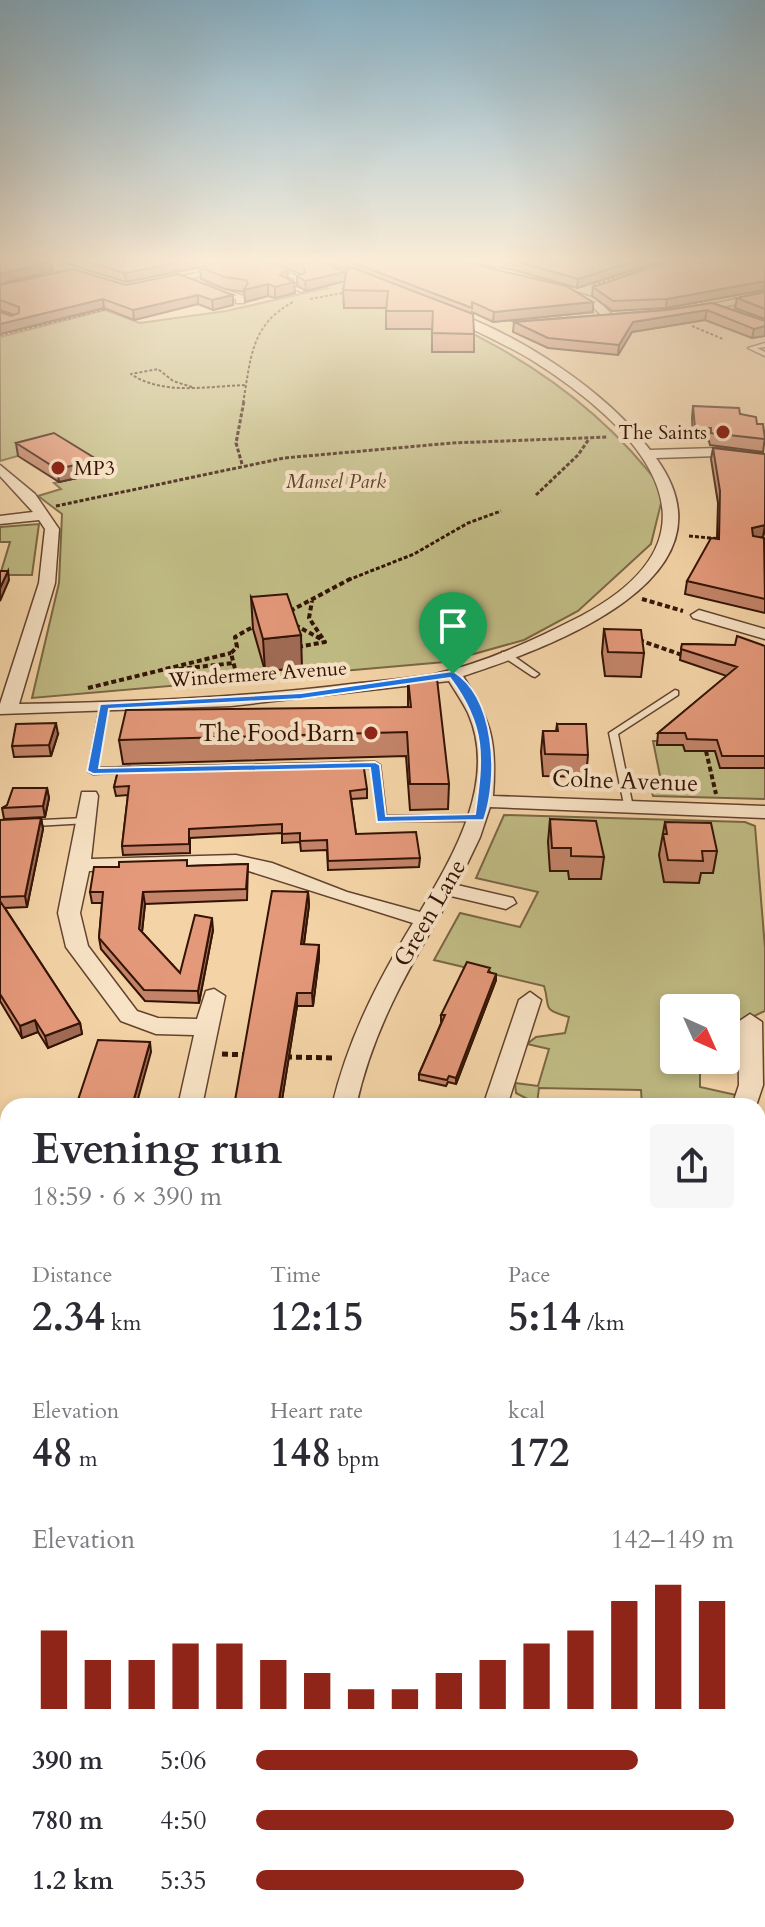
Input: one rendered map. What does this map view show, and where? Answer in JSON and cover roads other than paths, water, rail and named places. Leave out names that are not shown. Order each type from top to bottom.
[{"type":"street","name":"Windermere Avenue","points":[[5,709],[301,696],[453,674],[548,639],[600,612],[627,593],[661,557],[672,521],[668,487],[648,454],[631,436],[571,382],[523,352]]},
{"type":"street","points":[[648,454],[718,452],[765,459]]},
{"type":"street","points":[[0,469],[52,529],[47,583],[5,709]]},
{"type":"street","points":[[0,520],[41,513]]},
{"type":"street","points":[[699,615],[765,634]]},
{"type":"street","name":"Green Lane","points":[[346,1098],[354,1059],[384,992],[445,888],[482,810],[485,744],[476,706],[453,674]]},
{"type":"street","points":[[89,796],[80,865],[69,913],[77,947],[129,1016],[156,1026],[207,1027]]},
{"type":"street","name":"Colne Avenue","points":[[482,810],[628,807],[765,812]]},
{"type":"street","points":[[80,865],[236,861],[265,867],[340,896],[425,920]]},
{"type":"street","points":[[445,888],[506,903]]},
{"type":"street","points":[[192,1098],[214,996]]},
{"type":"street","points":[[498,1098],[530,1000]]},
{"type":"street","points":[[747,1098],[751,1085],[750,1022]]},
{"type":"lane","points":[[505,654],[535,674]]},
{"type":"lane","points":[[628,807],[613,733],[675,693]]},
{"type":"lane","points":[[104,706],[93,771],[140,770]]},
{"type":"lane","points":[[343,766],[375,765],[381,819],[482,810]]},
{"type":"lane","points":[[0,825],[85,821]]},
{"type":"place","name":"The Saints","points":[[723,432]]},
{"type":"place","name":"MP3","points":[[58,468]]},
{"type":"place","name":"The Food Barn","points":[[371,733]]},
{"type":"park label","name":"Mansel Park","points":[[336,481]]}]
